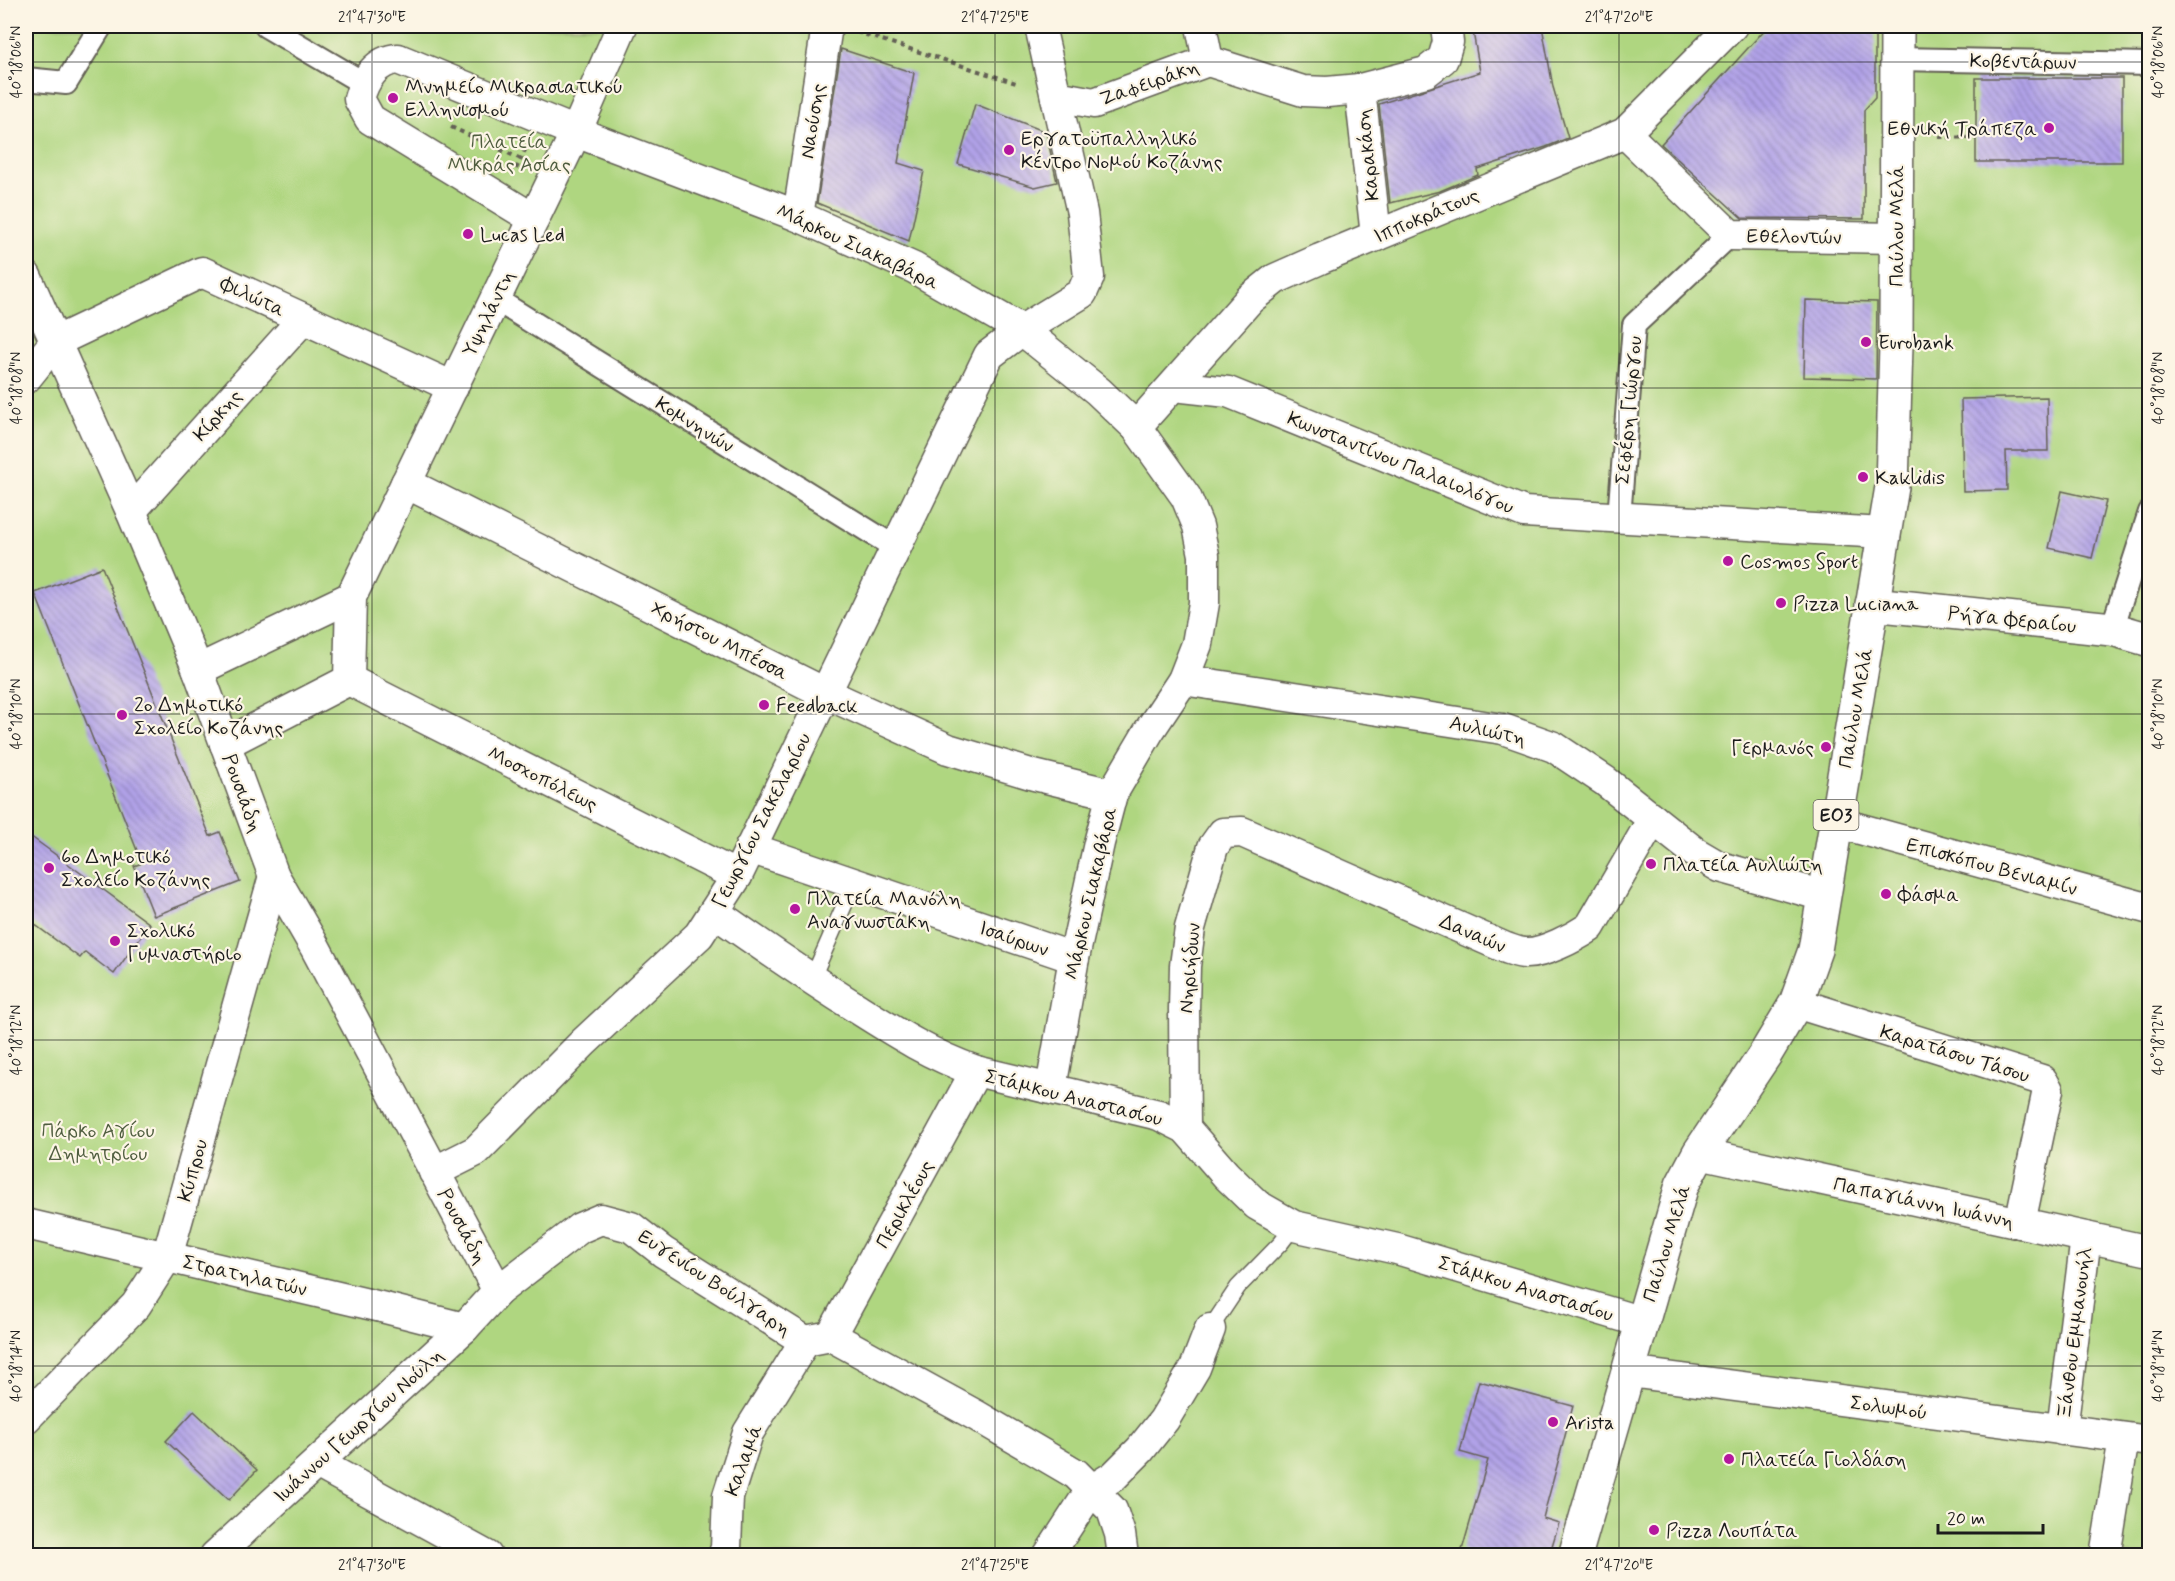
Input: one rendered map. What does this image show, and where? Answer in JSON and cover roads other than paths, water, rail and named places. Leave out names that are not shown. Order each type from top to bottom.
[{"type":"main road","name":"Παύλου Μελά","points":[[1575,1556],[1682,1185],[1699,1153],[1766,1053],[1796,1003],[1815,950],[1892,487],[1895,424],[1897,26]]},
{"type":"main road","name":"Ρήγα Φεραίου","points":[[1872,604],[2112,628],[2150,640]]},
{"type":"street","points":[[26,80],[66,83],[101,26]]},
{"type":"street","points":[[266,26],[363,83],[359,99],[370,119],[534,219]]},
{"type":"street","name":"Υψηλάντη","points":[[349,680],[351,597],[576,132],[622,26]]},
{"type":"street","name":"Γεωργίου Σακελαρίου","points":[[434,1172],[476,1151],[584,1042],[699,935],[737,876],[989,355],[1022,330],[1082,293],[1089,276],[1082,213],[1040,26]]},
{"type":"street","points":[[1201,26],[1208,61]]},
{"type":"street","name":"Καρακάση","points":[[1376,236],[1360,89],[1426,72],[1443,59],[1448,42],[1446,26]]},
{"type":"street","name":"Ιπποκράτους","points":[[1136,427],[1250,299],[1275,279],[1625,133],[1732,26]]},
{"type":"street","name":"Ναούσης","points":[[798,216],[837,27]]},
{"type":"street","name":"Μάρκου Σιακαβάρα","points":[[363,83],[372,72],[389,59],[398,59],[576,132],[798,216],[914,268],[1022,330],[1098,392],[1136,427],[1186,496],[1198,526],[1204,555],[1202,614],[1197,644],[1183,680],[1149,731],[1112,794],[1074,958],[1052,1089]]},
{"type":"street","name":"Κοβεντάρων","points":[[1896,59],[2150,64]]},
{"type":"street","name":"Ζαφειράκη","points":[[1056,96],[1094,103],[1208,61],[1304,90],[1327,92],[1360,89]]},
{"type":"street","name":"Εθελοντών","points":[[1625,133],[1730,235],[1896,238]]},
{"type":"street","name":"Σεφέρη Γιώργου","points":[[1619,518],[1635,325],[1730,235]]},
{"type":"street","name":"Φιλώτα","points":[[55,342],[202,272],[453,387]]},
{"type":"street","name":"Ρουσιάδη","points":[[26,276],[131,511],[198,670],[274,876],[315,946],[498,1292]]},
{"type":"street","name":"Κομνηνών","points":[[495,299],[896,548]]},
{"type":"street","name":"Κίρκης","points":[[131,511],[303,319]]},
{"type":"street","points":[[26,378],[55,342]]},
{"type":"street","name":"Κωνσταντίνου Παλαιολόγου","points":[[1174,386],[1227,392],[1524,512],[1884,534]]},
{"type":"street","name":"Χρήστου Μπέσσα","points":[[406,483],[825,693],[948,749],[1034,775],[1112,794]]},
{"type":"street","points":[[2112,628],[2150,512]]},
{"type":"street","points":[[198,670],[351,597]]},
{"type":"street","points":[[225,744],[349,680]]},
{"type":"street","name":"Μοσχοπόλεως","points":[[349,680],[737,876]]},
{"type":"street","name":"Αυλιώτη","points":[[1183,680],[1503,729],[1554,747],[1605,781],[1696,853],[1720,867],[1824,896]]},
{"type":"street","name":"Δαναών","points":[[1242,832],[1506,948],[1525,954],[1552,947],[1576,937],[1590,927],[1653,819]]},
{"type":"street","name":"Επισκόπου Βενιαμίν","points":[[1835,822],[2150,909]]},
{"type":"street","name":"Νηριήδων","points":[[1185,1128],[1185,966],[1190,928],[1213,847],[1223,833],[1242,832]]},
{"type":"street","name":"Ισαύρων","points":[[750,848],[1074,958]]},
{"type":"street","name":"Κύπρου","points":[[26,1418],[136,1305],[167,1257],[274,876]]},
{"type":"street","name":"Στάμκου Αναστασίου","points":[[714,912],[812,979],[919,1047],[976,1071],[1159,1116],[1185,1128],[1226,1175],[1257,1205],[1294,1226],[1397,1249],[1642,1322]]},
{"type":"street","name":"Καρατάσου Τάσου","points":[[1796,1003],[2042,1080],[2048,1090],[2020,1223]]},
{"type":"street","name":"Περικλέους","points":[[818,1338],[976,1071]]},
{"type":"street","name":"Παπαγιάννη Ιωάννη","points":[[1699,1153],[2150,1251]]},
{"type":"street","name":"Ευγενίου Βούλγαρη","points":[[498,1292],[580,1228],[601,1219],[631,1227],[663,1252],[818,1338],[1045,1455],[1076,1474],[1112,1510],[1120,1534],[1123,1556]]},
{"type":"street","name":"Στρατηλατών","points":[[26,1224],[464,1328]]},
{"type":"street","name":"Ξάνθου Εμμανουήλ","points":[[2062,1430],[2086,1237]]},
{"type":"street","name":"Ιωάννου Γεωργίου Νούλη","points":[[214,1556],[464,1328],[498,1292]]},
{"type":"street","points":[[1048,1556],[1091,1490],[1114,1476],[1140,1450],[1164,1420],[1195,1368],[1210,1329]]},
{"type":"street","name":"Καλαμά","points":[[723,1556],[726,1548],[728,1496],[748,1434],[818,1338]]},
{"type":"street","name":"Σολωμού","points":[[1629,1372],[2137,1440]]},
{"type":"street","points":[[2104,1556],[2137,1440]]},
{"type":"street","points":[[317,1463],[487,1556]]},
{"type":"lane","points":[[812,979],[854,883]]},
{"type":"lane","points":[[1210,1329],[1238,1287],[1281,1243],[1294,1226]]},
{"type":"place","name":"Μνημείο Μικρασιατικού Ελληνισμού","points":[[393,98]]},
{"type":"place","name":"Εθνική Τράπεζα","points":[[2049,128]]},
{"type":"place","name":"Εργατοϋπαλληλικό Κέντρο Νομού Κοζάνης","points":[[1009,150]]},
{"type":"place","name":"Lucas Led","points":[[468,234]]},
{"type":"place","name":"Eurobank","points":[[1866,342]]},
{"type":"place","name":"Kaklidis","points":[[1863,477]]},
{"type":"place","name":"Cosmos Sport","points":[[1728,561]]},
{"type":"place","name":"Pizza Luciana","points":[[1781,603]]},
{"type":"place","name":"Feedback","points":[[764,705]]},
{"type":"place","name":"2ο Δημοτικό Σχολείο Κοζάνης","points":[[122,715]]},
{"type":"place","name":"Γερμανός","points":[[1826,747]]},
{"type":"place","name":"Πλατεία Αυλιώτη","points":[[1651,864]]},
{"type":"place","name":"6ο Δημοτικό Σχολείο Κοζάνης","points":[[49,868]]},
{"type":"place","name":"Φάσμα","points":[[1886,894]]},
{"type":"place","name":"Πλατεία Μανόλη Αναγνωστάκη","points":[[795,909]]},
{"type":"place","name":"Σχολικό Γυμναστήριο","points":[[115,941]]},
{"type":"place","name":"Arista","points":[[1553,1422]]},
{"type":"place","name":"Πλατεία Γιολδάση","points":[[1729,1459]]},
{"type":"place","name":"Pizza Λουπάτα","points":[[1654,1530]]},
{"type":"park label","name":"Πλατεία Μικράς Ασίας","points":[[509,152]]},
{"type":"park label","name":"Πάρκο Αγίου Δημητρίου","points":[[98,1142]]}]
